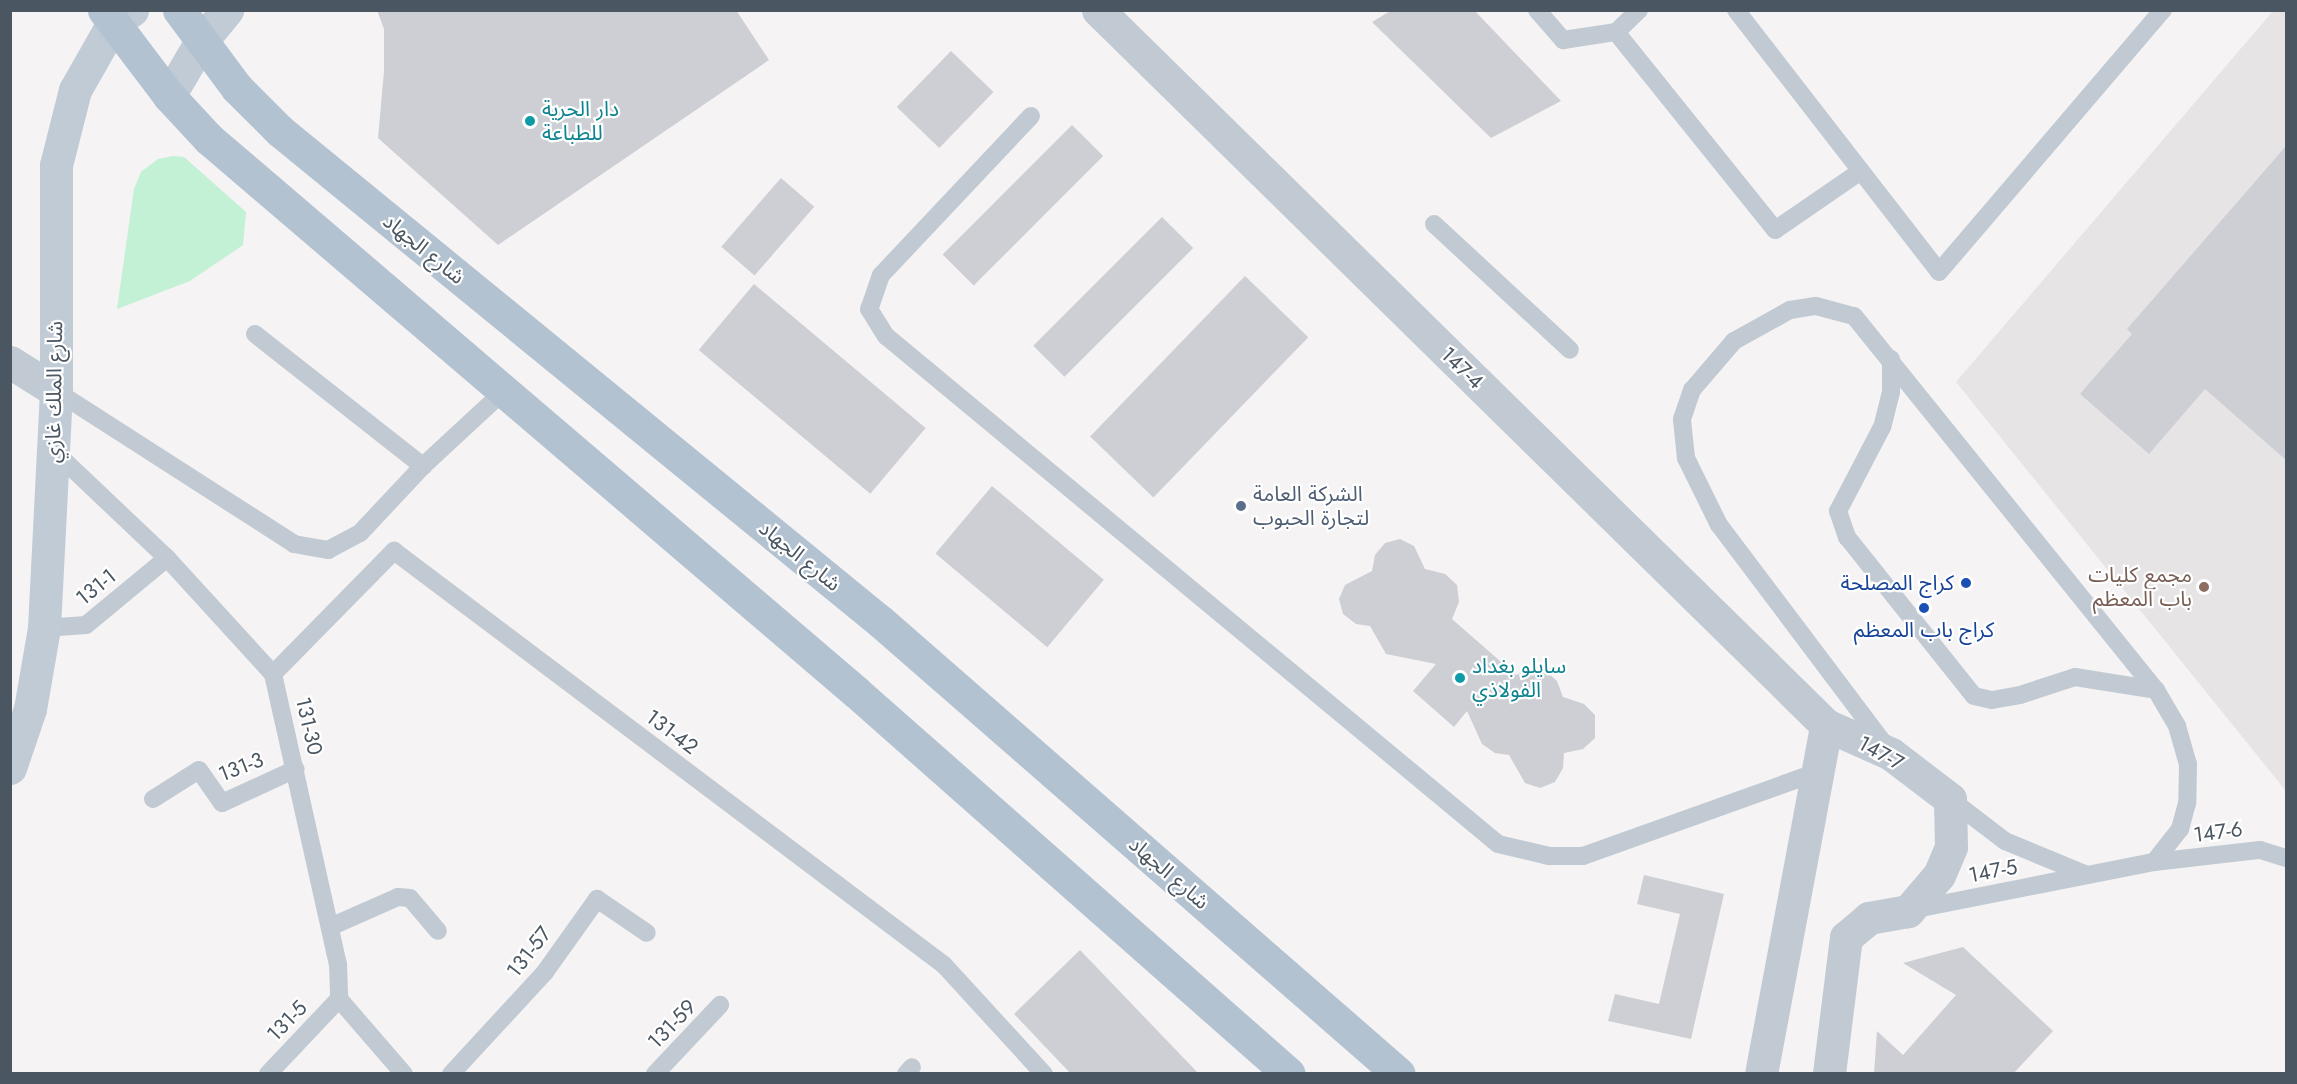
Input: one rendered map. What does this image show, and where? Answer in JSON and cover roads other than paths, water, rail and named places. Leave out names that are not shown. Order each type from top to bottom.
[{"type":"main road","points":[[179,10],[200,43]]},
{"type":"main road","name":"شارع الملك غازي","points":[[116,15],[169,96]]},
{"type":"main road","name":"شارع الجهاد","points":[[200,43],[237,88],[280,131],[880,622],[1399,1074]]},
{"type":"main road","points":[[169,96],[209,139],[856,692],[1289,1074]]},
{"type":"street","points":[[169,96],[200,43],[227,10]]},
{"type":"street","name":"147-4","points":[[1098,10],[1826,725]]},
{"type":"street","name":"شارع الملك غازي","points":[[10,768],[21,702],[44,628],[56,391],[56,165],[75,90],[116,15]]},
{"type":"street","points":[[10,362],[56,391]]},
{"type":"street","points":[[1761,1074],[1826,725]]},
{"type":"street","name":"147-7","points":[[1826,725],[1891,754],[1950,799]]},
{"type":"street","points":[[1829,1074],[1846,937],[1869,918],[1908,911],[1939,875],[1951,847],[1950,799]]},
{"type":"lane","points":[[1538,10],[1563,40],[1616,32],[1639,10]]},
{"type":"lane","points":[[1736,10],[1939,272],[2163,10]]},
{"type":"lane","points":[[1616,32],[1776,230],[1861,171]]},
{"type":"lane","points":[[1031,116],[881,275],[869,309],[895,344],[1498,844],[1549,856],[1583,856],[1817,772]]},
{"type":"lane","points":[[1434,224],[1570,350]]},
{"type":"lane","points":[[1891,754],[1719,525],[1686,458],[1682,419],[1692,390],[1711,364],[1734,341],[1790,310],[1816,306],[1854,316],[2156,690],[2176,726],[2188,764],[2187,793],[2180,828],[2154,862]]},
{"type":"lane","points":[[255,334],[423,466]]},
{"type":"lane","points":[[1891,359],[1891,392],[1882,427],[1838,512],[1854,546],[1974,696],[1992,700],[2020,695],[2075,677],[2156,690]]},
{"type":"lane","points":[[56,391],[294,544],[328,550],[360,533],[423,466],[504,391]]},
{"type":"lane","name":"131-30","points":[[53,450],[167,558],[273,674],[338,964],[339,999]]},
{"type":"lane","name":"131-42","points":[[273,674],[394,551],[944,965],[1044,1074]]},
{"type":"lane","name":"131-1","points":[[44,628],[86,625],[167,558]]},
{"type":"lane","name":"131-3","points":[[153,799],[199,770],[222,803],[296,769]]},
{"type":"lane","name":"147-5","points":[[1950,799],[2005,842],[2087,875]]},
{"type":"lane","name":"147-6","points":[[2154,862],[2260,850],[2286,858]]},
{"type":"lane","name":"147-5","points":[[1908,911],[2154,862]]},
{"type":"lane","points":[[330,927],[398,897],[410,898],[438,931]]},
{"type":"lane","name":"131-57","points":[[451,1074],[545,972],[597,899],[647,933]]},
{"type":"lane","points":[[339,999],[404,1074]]},
{"type":"lane","name":"131-5","points":[[268,1074],[339,999]]},
{"type":"lane","name":"131-59","points":[[655,1074],[720,1005]]},
{"type":"place","name":"دار الحرية للطباعة","points":[[530,121]]},
{"type":"place","name":"الشركة العامة لتجارة الحبوب","points":[[1241,506]]},
{"type":"place","name":"كراج المصلحة","points":[[1966,583]]},
{"type":"place","name":"مجمع كليات باب المعظم","points":[[2204,587]]},
{"type":"place","name":"كراج باب المعظم","points":[[1924,608]]},
{"type":"place","name":"سايلو بغداد الفولاذي","points":[[1460,678]]}]
